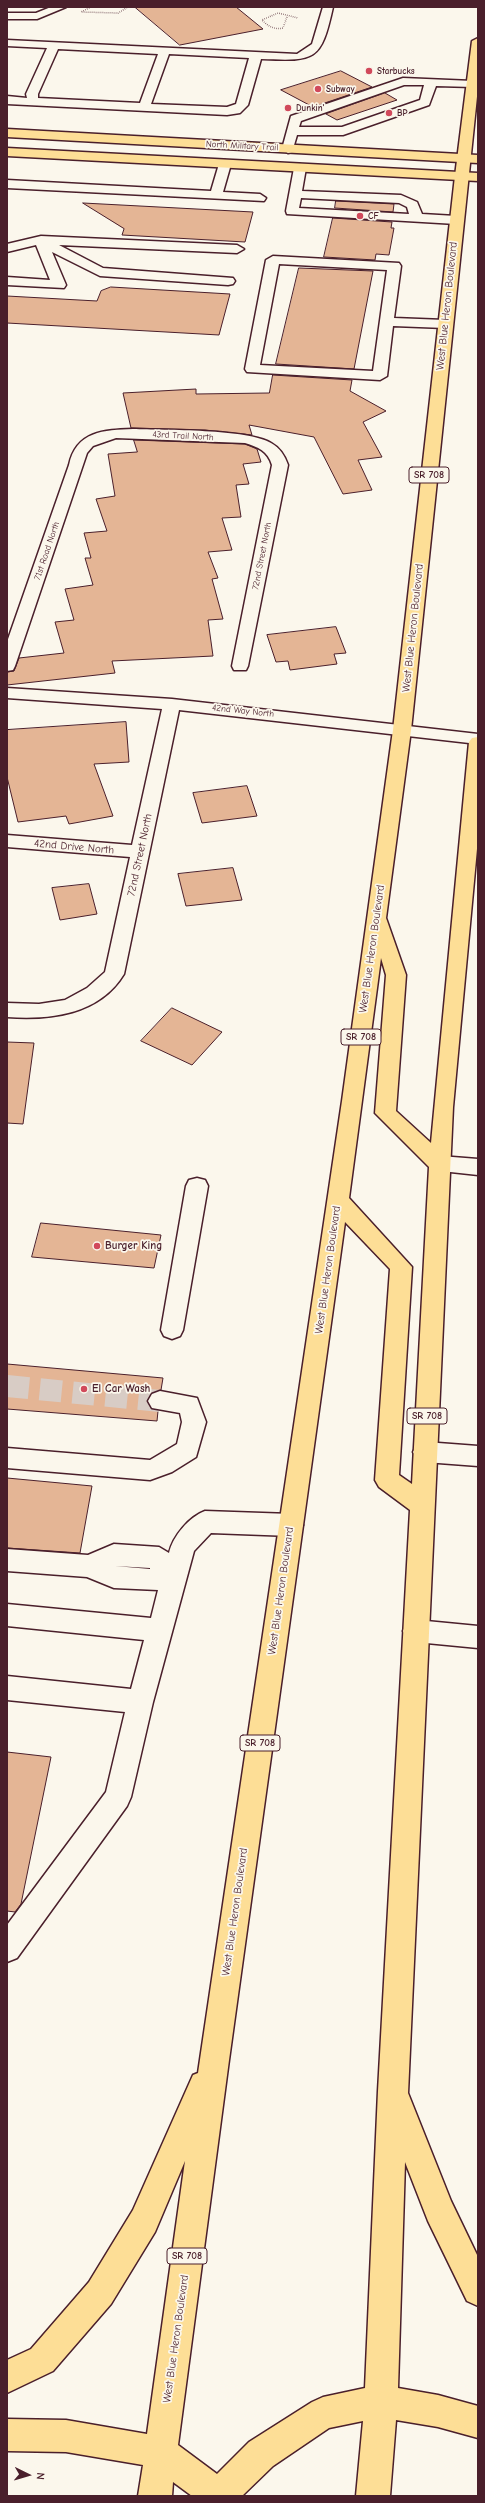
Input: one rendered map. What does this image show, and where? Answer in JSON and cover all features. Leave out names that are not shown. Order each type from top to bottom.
[{"type":"main road","name":"West Blue Heron Boulevard","points":[[154,2496],[214,2060],[338,1200],[402,730],[456,220],[478,41]]},
{"type":"main road","name":"North Military Trail","points":[[7,133],[478,159]]},
{"type":"main road","name":"North Military Trail","points":[[7,152],[478,177]]},
{"type":"main road","name":"SR 708","points":[[373,2496],[381,2401],[393,2091],[440,1164],[444,1099],[478,741]]},
{"type":"main road","points":[[377,916],[396,975],[384,1113],[440,1164]]},
{"type":"main road","points":[[338,1200],[401,1267],[386,1480],[423,1505]]},
{"type":"main road","points":[[7,2377],[42,2360],[100,2293],[144,2220],[214,2060]]},
{"type":"main road","points":[[393,2091],[439,2210],[478,2290]]},
{"type":"main road","points":[[7,2435],[66,2436],[160,2452],[218,2496],[261,2454],[322,2413],[381,2401],[438,2411],[478,2422]]},
{"type":"street","points":[[7,16],[28,17],[46,14],[61,7]]},
{"type":"street","points":[[15,38],[54,45],[256,55],[307,55],[318,47],[328,7]]},
{"type":"street","points":[[7,55],[15,38],[28,17]]},
{"type":"street","points":[[43,102],[33,100],[32,94],[54,45]]},
{"type":"street","points":[[144,107],[165,51]]},
{"type":"street","points":[[7,100],[227,111],[236,110],[242,105],[256,55]]},
{"type":"street","points":[[288,148],[295,119],[402,81],[473,84]]},
{"type":"street","points":[[292,131],[343,130],[425,102],[431,82]]},
{"type":"street","points":[[216,196],[225,164]]},
{"type":"street","points":[[300,168],[292,211],[456,220]]},
{"type":"street","points":[[7,184],[260,198]]},
{"type":"street","points":[[7,248],[42,240],[237,249]]},
{"type":"street","points":[[7,281],[59,285],[42,240]]},
{"type":"street","points":[[42,240],[100,272],[228,281]]},
{"type":"street","points":[[273,260],[394,266],[387,322],[380,376],[252,370],[273,260]]},
{"type":"street","points":[[387,322],[445,324]]},
{"type":"street","name":"43rd Trail North","points":[[93,440],[121,433],[152,434],[244,439],[260,442],[272,449]]},
{"type":"street","name":"71st Road North","points":[[7,666],[77,465],[77,456],[82,448],[93,440]]},
{"type":"street","name":"72nd Street North","points":[[240,666],[280,465],[278,456],[272,449]]},
{"type":"street","name":"42nd Way North","points":[[7,693],[172,704],[402,730],[478,741]]},
{"type":"street","name":"72nd Street North","points":[[7,1010],[30,1012],[51,1010],[90,996],[114,974],[172,704]]},
{"type":"street","name":"42nd Drive North","points":[[7,841],[141,852]]},
{"type":"street","points":[[440,1164],[478,1167]]},
{"type":"street","points":[[172,1330],[197,1186]]},
{"type":"street","points":[[7,1458],[150,1470],[164,1465],[188,1450],[194,1422],[189,1404],[160,1401]]},
{"type":"street","points":[[425,1452],[478,1456]]},
{"type":"street","points":[[7,1948],[118,1797],[140,1702],[160,1630],[170,1570],[183,1546],[204,1522],[291,1525]]},
{"type":"street","points":[[7,1560],[89,1566],[114,1577],[131,1579],[156,1580],[170,1570]]},
{"type":"street","points":[[7,1615],[160,1630]]},
{"type":"street","points":[[416,1631],[478,1637]]},
{"type":"street","points":[[7,1688],[140,1702]]},
{"type":"path","points":[[91,7],[81,12],[118,13],[128,7]]},
{"type":"path","points":[[287,17],[283,28],[279,30],[271,28],[262,20],[278,13],[287,17],[298,18]]},
{"type":"building","points":[[135,7],[236,7],[263,29],[180,45]]},
{"type":"building","points":[[341,71],[372,87],[313,107],[281,90]]},
{"type":"building","points":[[385,93],[397,100],[337,120],[326,114]]},
{"type":"building","points":[[336,201],[394,204],[393,212],[335,208]]},
{"type":"building","points":[[83,203],[253,212],[245,242],[122,235],[124,229]]},
{"type":"building","points":[[333,218],[392,222],[391,228],[394,228],[389,255],[376,254],[375,260],[324,257]]},
{"type":"building","points":[[299,268],[373,271],[354,369],[276,364]]},
{"type":"building","points":[[111,287],[230,294],[219,335],[7,323],[7,296],[97,301],[101,291]]},
{"type":"building","points":[[273,375],[352,380],[350,391],[386,411],[363,422],[382,457],[358,460],[372,490],[343,494],[314,437],[249,425],[252,435],[205,430],[131,428],[123,393],[196,389],[196,394],[269,393]]},
{"type":"building","points":[[134,440],[245,444],[257,449],[261,462],[243,464],[249,484],[236,485],[241,517],[222,518],[232,550],[208,552],[218,578],[212,579],[223,619],[208,620],[213,656],[112,661],[115,673],[7,685],[7,672],[14,671],[19,658],[64,653],[55,622],[74,620],[65,589],[93,585],[85,558],[91,558],[84,533],[107,531],[96,499],[115,496],[108,454],[137,452]]},
{"type":"building","points":[[336,627],[346,653],[334,654],[337,664],[290,670],[288,661],[276,662],[267,635]]},
{"type":"building","points":[[126,722],[129,762],[94,764],[113,816],[69,824],[66,816],[18,822],[7,777],[7,730]]},
{"type":"building","points":[[247,786],[257,816],[202,823],[193,793]]},
{"type":"building","points":[[233,868],[242,900],[186,906],[178,874]]},
{"type":"building","points":[[89,884],[97,914],[60,920],[52,888]]},
{"type":"building","points":[[172,1008],[222,1032],[192,1065],[141,1041]]},
{"type":"building","points":[[7,1042],[34,1043],[23,1124],[7,1123]]},
{"type":"building","name":"Burger King","points":[[41,1223],[161,1235],[154,1268],[32,1257]]},
{"type":"building","name":"El Car Wash","points":[[7,1364],[163,1378],[161,1390],[151,1393],[147,1400],[151,1409],[158,1411],[157,1421],[7,1409]]},
{"type":"building","points":[[7,1478],[92,1486],[80,1553],[7,1548]]},
{"type":"building","points":[[7,1752],[51,1757],[21,1904],[15,1912],[7,1911]]},
{"type":"tunnel","points":[[7,1386],[160,1401]]},
{"type":"place","name":"Starbucks","points":[[369,71]]},
{"type":"place","name":"Subway","points":[[318,89]]},
{"type":"place","name":"Dunkin'","points":[[288,108]]},
{"type":"place","name":"BP","points":[[389,113]]},
{"type":"place","name":"CF","points":[[360,216]]},
{"type":"place","name":"Burger King","points":[[97,1246]]},
{"type":"place","name":"El Car Wash","points":[[84,1389]]}]
